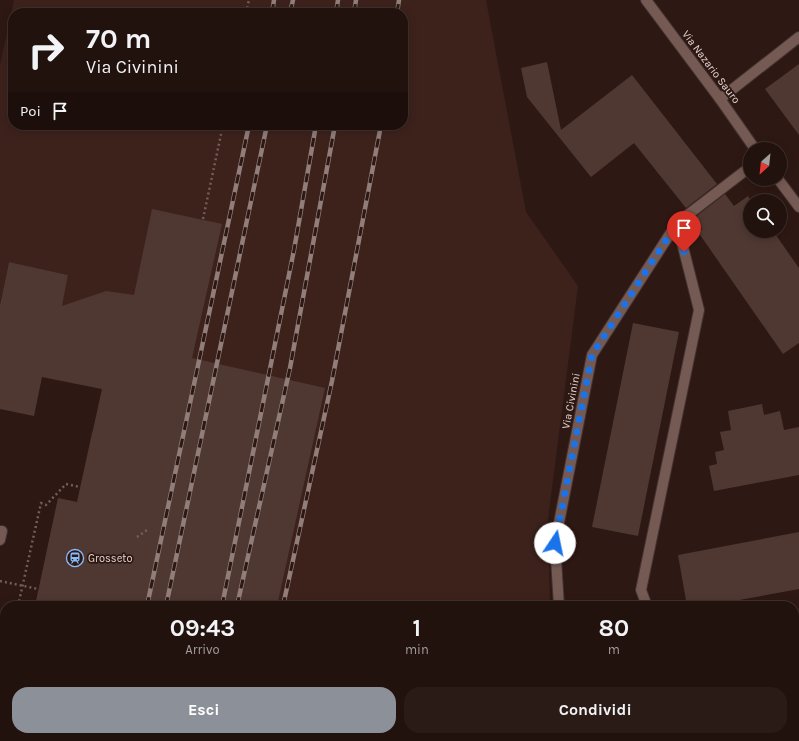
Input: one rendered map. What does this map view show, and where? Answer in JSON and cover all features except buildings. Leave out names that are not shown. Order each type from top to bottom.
[{"type":"street","name":"Via Nazario Sauro","points":[[646,0],[750,142]]},
{"type":"street","points":[[720,99],[799,37]]},
{"type":"street","name":"Via Civinini","points":[[559,601],[555,543],[592,355],[677,223],[743,172]]},
{"type":"street","points":[[783,186],[799,207]]},
{"type":"street","points":[[645,601],[642,590],[699,310],[677,223]]},
{"type":"street","points":[[0,531],[2,531],[0,540]]},
{"type":"path","points":[[203,219],[222,130]]},
{"type":"path","points":[[19,601],[41,503],[46,505],[66,484],[80,486]]},
{"type":"path","points":[[137,537],[147,530]]},
{"type":"path","points":[[0,581],[38,589]]},
{"type":"shaded area","points":[[14,0],[486,0],[526,212],[578,286],[548,519],[550,601],[36,601],[58,498],[77,502],[92,431],[103,434],[112,391],[47,378],[68,275],[9,262],[0,303],[0,65],[8,28],[8,130],[408,130],[408,8],[12,8]]},
{"type":"railway","points":[[273,8],[274,0]]},
{"type":"railway","points":[[291,8],[293,0]]},
{"type":"railway","points":[[337,8],[338,0]]},
{"type":"railway","points":[[355,8],[356,0]]},
{"type":"railway","points":[[398,8],[399,0]]},
{"type":"railway","points":[[148,601],[248,130]]},
{"type":"railway","points":[[167,601],[266,130]]},
{"type":"railway","points":[[223,601],[294,250],[315,130]]},
{"type":"railway","points":[[238,601],[290,368],[334,130]]},
{"type":"railway","points":[[284,601],[332,381],[380,130]]},
{"type":"place","name":"Grosseto","points":[[75,558]]},
{"type":"route","points":[[555,543],[592,355],[677,223],[684,252]]}]
